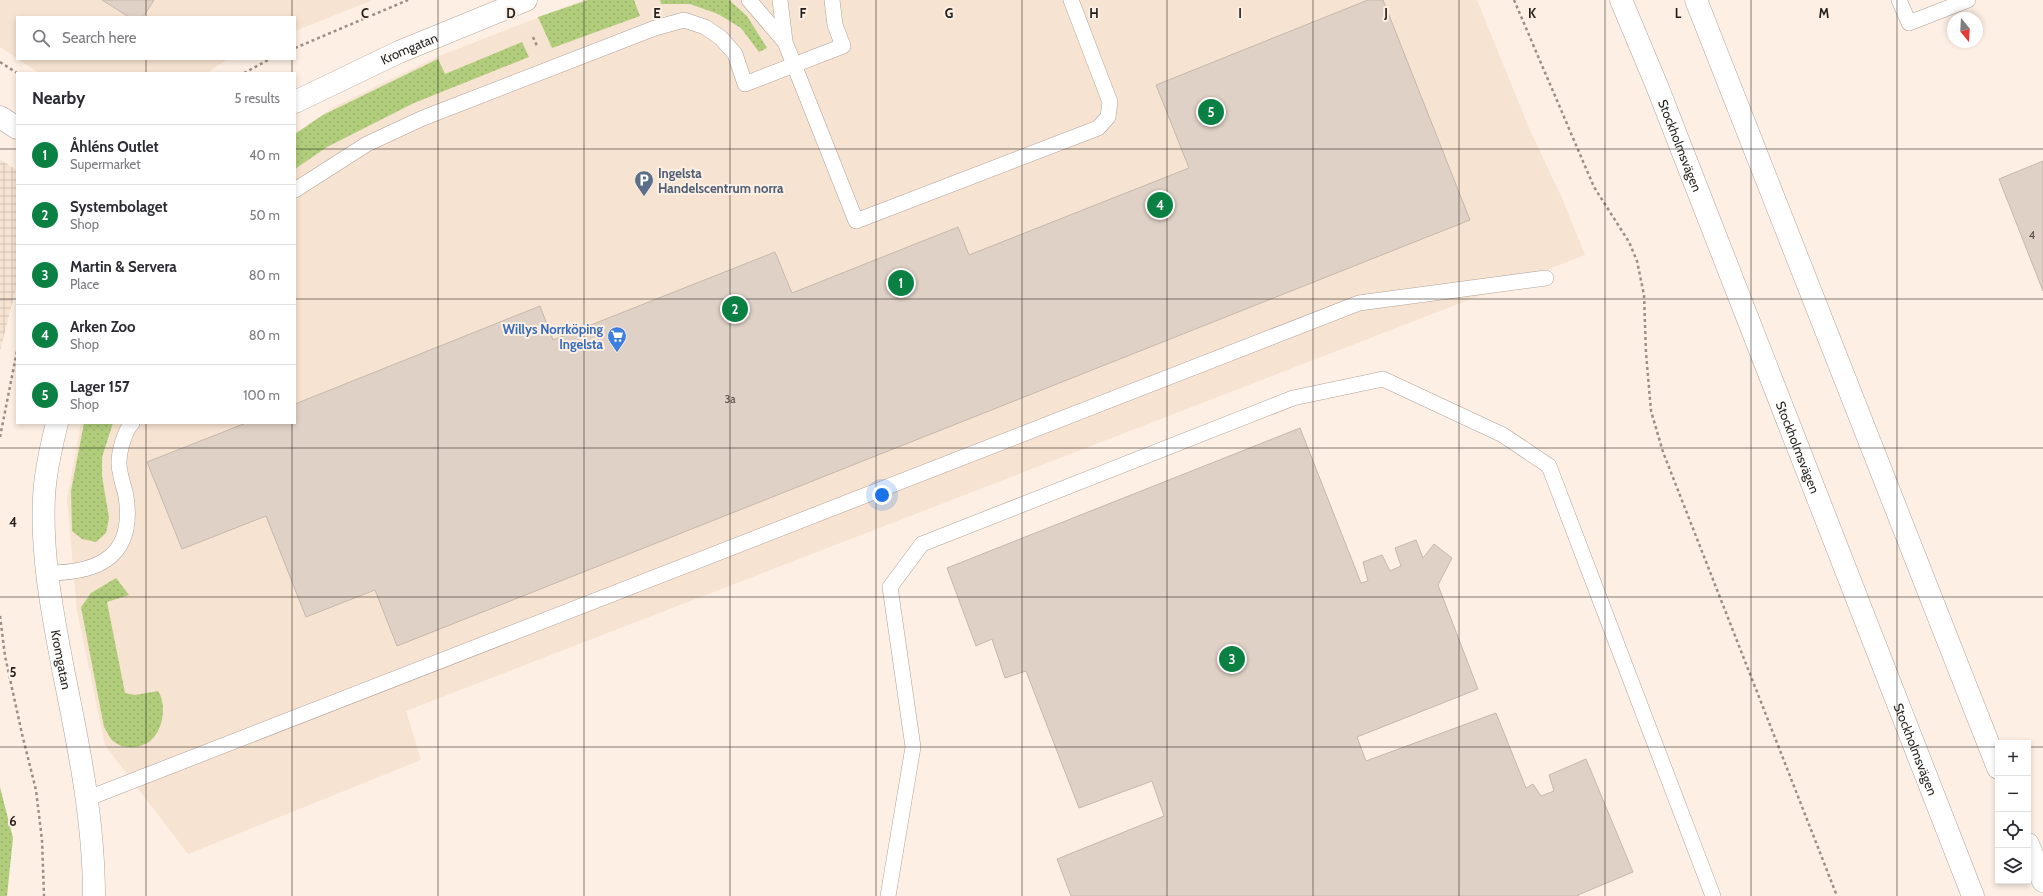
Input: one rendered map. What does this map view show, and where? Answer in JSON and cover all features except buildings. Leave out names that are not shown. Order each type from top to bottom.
[{"type":"main road","name":"Kromgatan","points":[[296,102],[399,52],[526,0]]},
{"type":"main road","name":"Stockholmsvägen","points":[[1621,0],[1657,86],[1973,896]]},
{"type":"main road","points":[[1696,0],[1995,760]]},
{"type":"main road","points":[[0,117],[16,127]]},
{"type":"main road","name":"Kromgatan","points":[[57,424],[44,497],[47,573],[50,603],[75,729],[86,799],[94,871],[94,896]]},
{"type":"main road","points":[[2030,848],[2043,882]]},
{"type":"lane","points":[[750,0],[784,42],[856,221],[1098,128],[1108,117],[1110,102],[1071,0]]},
{"type":"lane","points":[[780,0],[784,42]]},
{"type":"lane","points":[[296,189],[368,144],[423,118],[656,28],[684,20],[705,27],[721,38],[735,54],[745,84],[843,46],[835,25],[832,0]]},
{"type":"lane","points":[[1899,0],[1909,23],[1968,0]]},
{"type":"lane","points":[[86,799],[1359,303],[1546,278]]},
{"type":"lane","points":[[888,896],[913,747],[890,586],[922,544],[1293,398],[1383,379],[1503,435],[1549,466],[1713,896]]},
{"type":"lane","points":[[47,573],[89,569],[107,561],[120,545],[126,525],[126,497],[119,464],[124,441],[132,424]]},
{"type":"path","points":[[296,48],[408,0]]},
{"type":"path","points":[[1514,0],[1594,187],[1629,242],[1637,261],[1644,295],[1646,353],[1651,411],[1663,452],[1837,896]]},
{"type":"path","points":[[246,72],[268,60]]},
{"type":"path","points":[[0,62],[16,72]]},
{"type":"path","points":[[0,437],[16,356]]},
{"type":"path","points":[[0,616],[5,656],[36,790],[42,840],[44,896]]},
{"type":"shaded area","points":[[0,0],[373,0],[296,31],[296,16],[16,16],[16,57],[0,47]]},
{"type":"shaded area","points":[[583,0],[1477,0],[1529,128],[1562,198],[1585,255],[406,711],[421,760],[188,854],[105,745],[77,611],[67,499],[81,424],[296,424],[296,132],[334,107],[439,56]]},
{"type":"shaded area","points":[[20,60],[226,60],[208,72],[38,72]]},
{"type":"shaded area","points":[[0,160],[16,169],[16,288],[0,351]]},
{"type":"green space","points":[[588,0],[634,0],[640,16],[552,48],[538,17]]},
{"type":"green space","points":[[660,0],[729,0],[747,16],[767,48],[759,52],[741,28],[718,14],[690,4],[661,4]]},
{"type":"green space","points":[[522,42],[529,57],[414,103],[327,147],[296,168],[296,133],[323,115],[438,59],[445,74]]},
{"type":"green space","points":[[84,424],[113,424],[102,457],[102,476],[109,518],[106,533],[96,542],[82,539],[72,531],[71,491]]},
{"type":"green space","points":[[116,578],[129,595],[107,602],[125,693],[135,695],[158,691],[161,696],[163,707],[162,721],[154,737],[145,744],[134,747],[117,744],[111,739],[104,727],[81,607],[91,593]]},
{"type":"green space","points":[[0,787],[13,838],[7,896],[0,896]]},
{"type":"place","name":"Lager 157","points":[[1211,112]]},
{"type":"place","name":"Ingelsta Handelscentrum norra","points":[[644,197]]},
{"type":"place","name":"Arken Zoo","points":[[1160,205]]},
{"type":"place","name":"Åhléns Outlet","points":[[901,283]]},
{"type":"place","name":"Systembolaget","points":[[735,309]]},
{"type":"place","name":"Willys Norrköping Ingelsta","points":[[617,353]]},
{"type":"place","name":"Martin & Servera","points":[[1232,659]]}]
